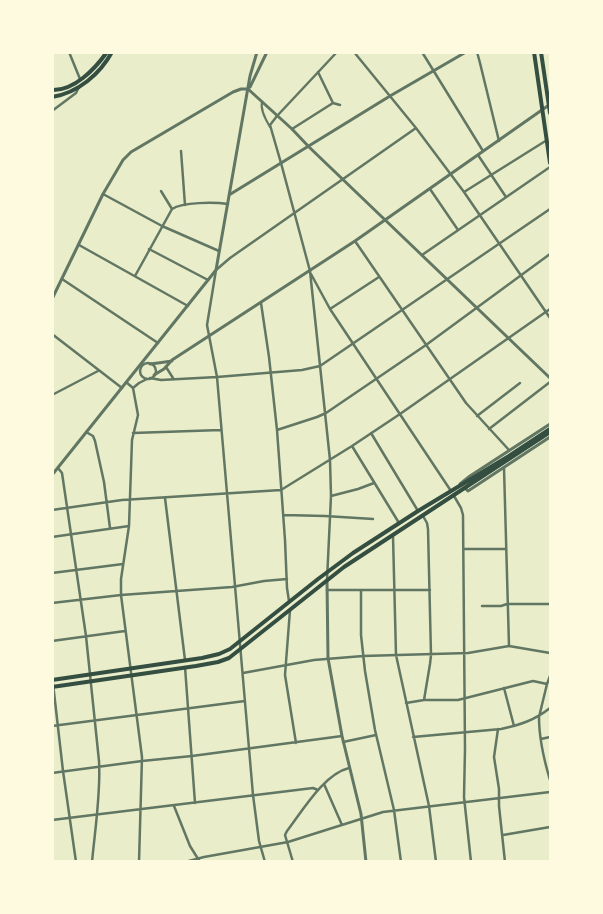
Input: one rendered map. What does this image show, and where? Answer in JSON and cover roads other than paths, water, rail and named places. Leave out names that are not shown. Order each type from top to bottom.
[{"type":"main road","points":[[52,90],[64,89],[80,79],[95,67],[107,52]]},
{"type":"main road","points":[[52,97],[79,87],[101,68],[112,52]]},
{"type":"main road","points":[[534,52],[550,162]]},
{"type":"main road","points":[[541,52],[550,113]]},
{"type":"main road","points":[[53,680],[185,660],[219,654],[230,649],[353,553],[550,431]]},
{"type":"main road","points":[[53,687],[186,667],[231,657],[344,567],[423,516],[452,493],[465,488],[550,431]]},
{"type":"street","points":[[69,52],[80,79]]},
{"type":"street","points":[[257,52],[251,71],[207,328],[217,377],[253,795],[265,862]]},
{"type":"street","points":[[248,89],[256,76],[266,52]]},
{"type":"street","points":[[270,127],[270,123],[337,52]]},
{"type":"street","points":[[354,52],[451,174],[550,318]]},
{"type":"street","points":[[422,52],[483,152]]},
{"type":"street","points":[[229,195],[390,96],[466,52]]},
{"type":"street","points":[[477,52],[499,141]]},
{"type":"street","points":[[318,72],[333,103],[340,105]]},
{"type":"street","points":[[52,111],[76,93],[79,87]]},
{"type":"street","points":[[52,298],[123,160],[131,152],[233,92],[248,89],[509,337],[550,380],[489,429]]},
{"type":"street","points":[[262,102],[262,111],[270,127],[281,163],[310,271],[330,460],[331,496],[327,572],[328,658],[343,742],[362,818],[366,861],[361,862]]},
{"type":"street","points":[[292,129],[333,103]]},
{"type":"street","points":[[141,364],[158,364],[172,360],[209,337],[386,220],[550,105]]},
{"type":"street","points":[[92,862],[100,766],[92,681],[62,473],[54,471],[216,270],[230,258],[416,128]]},
{"type":"street","points":[[464,192],[547,140]]},
{"type":"street","points":[[181,150],[185,206]]},
{"type":"street","points":[[478,156],[506,197]]},
{"type":"street","points":[[422,255],[550,167]]},
{"type":"street","points":[[430,189],[458,230]]},
{"type":"street","points":[[161,191],[172,209]]},
{"type":"street","points":[[104,194],[162,226],[219,251]]},
{"type":"street","points":[[135,276],[172,209],[178,206],[209,202],[228,204]]},
{"type":"street","points":[[141,364],[140,371],[142,376],[161,380],[302,370],[320,366],[550,208]]},
{"type":"street","points":[[355,241],[449,379],[477,416],[510,450]]},
{"type":"street","points":[[79,245],[188,306]]},
{"type":"street","points":[[149,249],[208,280]]},
{"type":"street","points":[[277,430],[326,413],[426,345],[550,254]]},
{"type":"street","points":[[310,271],[330,309],[452,493],[462,512],[464,549],[464,802],[471,862]]},
{"type":"street","points":[[330,309],[380,276]]},
{"type":"street","points":[[62,279],[158,343]]},
{"type":"street","points":[[261,303],[277,430],[284,516],[287,594],[290,602]]},
{"type":"street","points":[[52,510],[130,499],[281,490],[400,414],[550,309]]},
{"type":"street","points":[[52,334],[122,388]]},
{"type":"street","points":[[132,387],[154,376],[172,360]]},
{"type":"street","points":[[140,371],[142,366],[148,364],[155,368],[154,376]]},
{"type":"street","points":[[166,367],[174,379]]},
{"type":"street","points":[[52,395],[98,371]]},
{"type":"street","points":[[126,382],[132,387],[138,416],[132,440],[129,526],[120,595],[142,761],[139,862]]},
{"type":"street","points":[[477,416],[520,383]]},
{"type":"street","points":[[452,493],[470,476],[550,424]]},
{"type":"street","points":[[133,433],[221,430]]},
{"type":"street","points":[[86,432],[93,436],[95,440],[110,528]]},
{"type":"street","points":[[371,433],[418,511]]},
{"type":"street","points":[[465,488],[468,491],[550,437]]},
{"type":"street","points":[[352,446],[399,523]]},
{"type":"street","points":[[504,468],[508,646]]},
{"type":"street","points":[[331,496],[360,489],[374,483]]},
{"type":"street","points":[[164,498],[185,660]]},
{"type":"street","points":[[284,516],[330,516],[373,519]]},
{"type":"street","points":[[423,516],[428,529],[431,654],[424,700]]},
{"type":"street","points":[[52,537],[129,526]]},
{"type":"street","points":[[393,534],[396,655],[429,806],[436,862]]},
{"type":"street","points":[[464,549],[506,549]]},
{"type":"street","points":[[52,573],[124,564]]},
{"type":"street","points":[[52,603],[176,590],[234,587],[287,579]]},
{"type":"street","points":[[327,590],[430,590]]},
{"type":"street","points":[[362,590],[361,630],[363,656],[376,735],[394,810],[401,862]]},
{"type":"street","points":[[482,606],[550,604]]},
{"type":"street","points":[[290,610],[286,678],[296,743]]},
{"type":"street","points":[[52,641],[125,631]]},
{"type":"street","points":[[243,673],[328,658],[464,654],[508,646],[550,653]]},
{"type":"street","points":[[186,667],[195,803]]},
{"type":"street","points":[[52,675],[76,862]]},
{"type":"street","points":[[550,676],[539,717],[544,759],[550,780]]},
{"type":"street","points":[[406,704],[424,700],[465,698],[533,681],[547,684]]},
{"type":"street","points":[[504,688],[514,726]]},
{"type":"street","points":[[52,726],[245,700]]},
{"type":"street","points":[[413,737],[514,726],[539,717],[550,708]]},
{"type":"street","points":[[498,729],[494,757],[499,789],[505,862]]},
{"type":"street","points":[[343,742],[376,735]]},
{"type":"street","points":[[52,772],[342,736]]},
{"type":"street","points":[[541,739],[550,737]]},
{"type":"street","points":[[294,862],[286,835],[287,831],[318,790],[336,773],[349,768]]},
{"type":"street","points":[[324,784],[342,825]]},
{"type":"street","points":[[52,820],[313,788],[318,790]]},
{"type":"street","points":[[185,862],[197,858],[288,842],[362,818],[394,810],[550,792]]},
{"type":"street","points":[[174,806],[190,846],[200,862]]},
{"type":"street","points":[[502,836],[550,827]]}]
